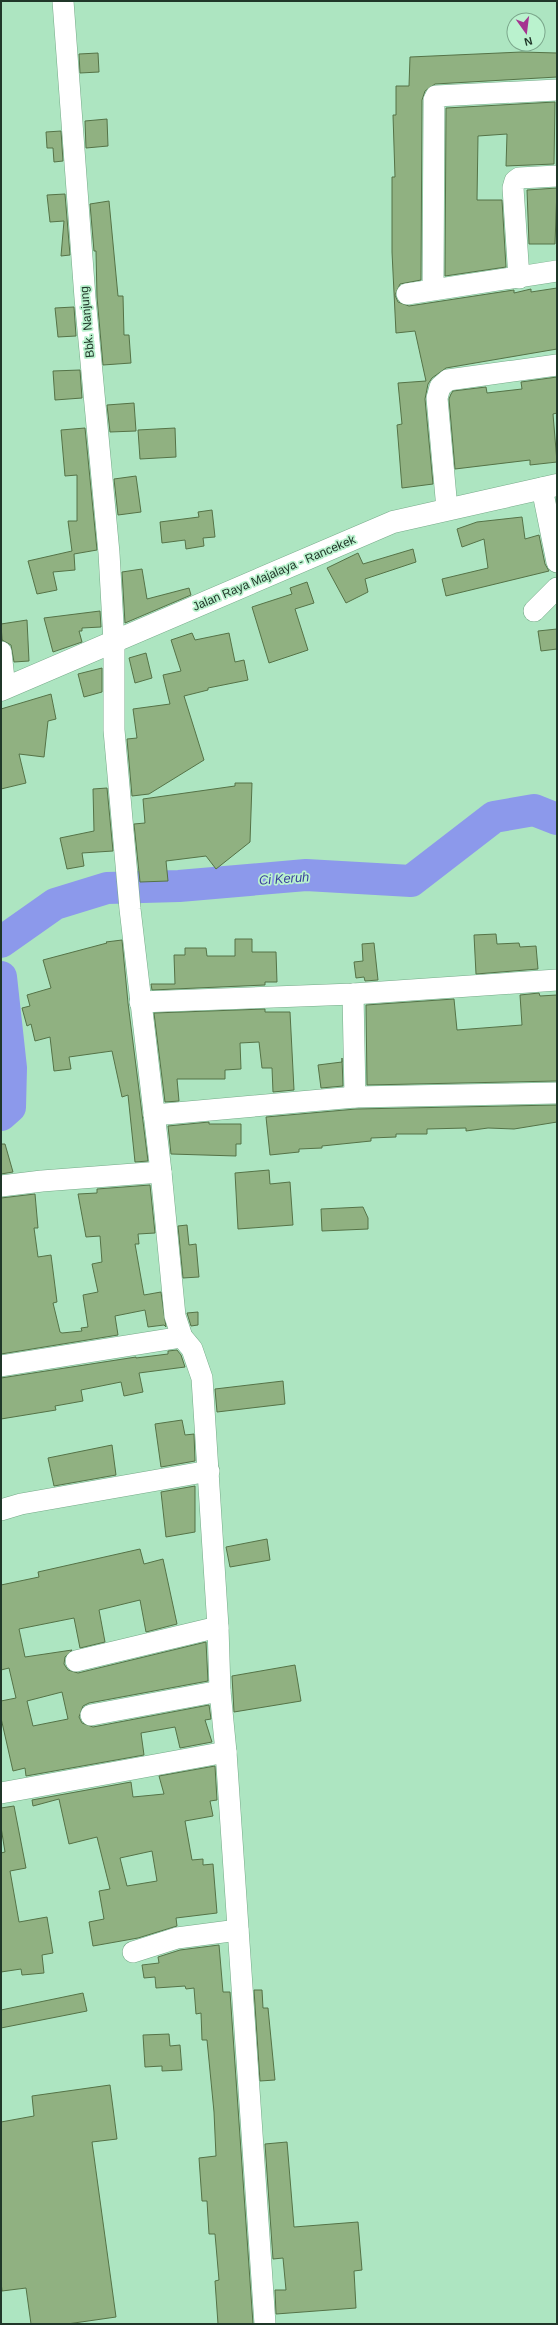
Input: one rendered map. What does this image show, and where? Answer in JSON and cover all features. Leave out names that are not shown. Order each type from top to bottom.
[{"type":"main road","name":"Jalan Raya Majalaya - Rancekek","points":[[3,689],[393,522],[549,487]]},
{"type":"street","name":"Bbk. Nanjung","points":[[63,1],[85,298],[109,553],[114,642],[114,730],[127,882],[161,1172],[175,1316],[182,1337],[192,1349],[202,1378],[218,1627],[220,1691],[226,1752],[265,2324]]},
{"type":"street","points":[[433,289],[434,100],[436,96],[557,90]]},
{"type":"street","points":[[519,278],[513,188],[515,181],[519,178],[557,176]]},
{"type":"street","points":[[407,294],[433,289],[519,278],[557,270]]},
{"type":"street","points":[[447,509],[437,398],[440,387],[448,380],[557,365]]},
{"type":"street","points":[[549,487],[557,562]]},
{"type":"street","points":[[534,611],[557,588]]},
{"type":"street","points":[[1,652],[3,689]]},
{"type":"street","points":[[140,1002],[353,994],[557,980]]},
{"type":"street","points":[[353,994],[356,1097]]},
{"type":"street","points":[[154,1115],[356,1097],[557,1093]]},
{"type":"street","points":[[1,1186],[42,1181],[161,1172]]},
{"type":"street","points":[[1,1366],[182,1337]]},
{"type":"street","points":[[1,1510],[21,1504],[209,1471]]},
{"type":"street","points":[[76,1661],[218,1627]]},
{"type":"street","points":[[91,1716],[220,1691]]},
{"type":"street","points":[[1,1792],[226,1752]]},
{"type":"street","points":[[134,1952],[177,1938],[238,1930]]},
{"type":"building","points":[[522,52],[557,53],[557,77],[435,84],[425,91],[422,100],[421,280],[400,284],[395,295],[398,302],[409,306],[514,290],[514,293],[531,289],[531,292],[557,288],[557,349],[446,368],[432,378],[428,384],[425,399],[433,484],[402,488],[397,425],[402,424],[398,383],[426,381],[415,331],[396,333],[392,252],[392,177],[395,177],[393,115],[396,115],[396,86],[409,86],[410,57]]},
{"type":"building","points":[[98,53],[99,72],[80,73],[79,54]]},
{"type":"building","points":[[555,102],[554,164],[506,166],[507,134],[478,136],[477,200],[502,200],[506,267],[445,276],[446,108]]},
{"type":"building","points":[[107,119],[108,146],[86,148],[85,121]]},
{"type":"building","points":[[61,131],[63,161],[54,162],[53,148],[47,148],[46,132]]},
{"type":"building","points":[[557,188],[555,244],[529,244],[527,190]]},
{"type":"building","points":[[65,194],[70,255],[61,256],[64,221],[50,222],[47,195]]},
{"type":"building","points":[[109,201],[118,296],[123,296],[124,335],[129,335],[131,363],[103,365],[97,297],[96,251],[94,251],[90,204]]},
{"type":"building","points":[[74,307],[76,336],[58,337],[55,308]]},
{"type":"building","points":[[80,370],[82,398],[55,400],[53,371]]},
{"type":"building","points":[[557,377],[557,413],[553,414],[557,462],[530,465],[530,460],[455,469],[449,399],[453,391],[486,387],[487,393],[522,389],[521,382]]},
{"type":"building","points":[[134,403],[136,431],[110,432],[107,405]]},
{"type":"building","points":[[85,428],[97,550],[74,554],[75,570],[53,572],[57,590],[37,594],[28,561],[72,551],[68,521],[77,521],[77,475],[65,476],[61,430]]},
{"type":"building","points":[[175,428],[176,457],[140,459],[138,430]]},
{"type":"building","points":[[136,476],[141,512],[118,515],[114,479]]},
{"type":"building","points":[[212,510],[215,537],[203,538],[204,546],[186,549],[185,540],[162,543],[160,522],[199,517],[198,512]]},
{"type":"building","points":[[522,517],[525,539],[539,535],[545,564],[549,571],[446,596],[442,579],[488,568],[484,539],[462,547],[457,529],[477,522]]},
{"type":"building","points":[[413,549],[416,562],[365,579],[368,592],[346,603],[327,568],[358,553],[363,564]]},
{"type":"building","points":[[142,569],[147,599],[189,588],[191,595],[125,623],[122,572]]},
{"type":"building","points":[[307,582],[314,603],[295,609],[308,650],[269,663],[252,607],[292,594],[290,588]]},
{"type":"building","points":[[100,611],[101,627],[82,628],[82,631],[79,631],[82,642],[53,652],[44,618]]},
{"type":"building","points":[[27,620],[29,661],[14,662],[11,645],[2,640],[1,624]]},
{"type":"building","points":[[557,629],[557,649],[541,651],[538,631]]},
{"type":"building","points":[[192,633],[195,640],[229,633],[235,662],[244,660],[248,680],[208,688],[208,690],[184,696],[204,760],[149,794],[132,796],[127,739],[137,738],[133,709],[170,704],[163,675],[181,671],[171,640]]},
{"type":"building","points":[[146,653],[152,678],[135,683],[129,658]]},
{"type":"building","points":[[102,668],[102,692],[84,697],[78,674]]},
{"type":"building","points":[[51,694],[56,719],[48,721],[44,757],[19,754],[26,783],[1,789],[1,709]]},
{"type":"building","points":[[235,783],[252,783],[250,842],[216,869],[206,856],[166,861],[168,881],[140,882],[134,824],[145,823],[143,799],[235,786]]},
{"type":"building","points":[[107,788],[113,851],[82,853],[84,866],[67,869],[60,838],[94,831],[93,789]]},
{"type":"building","points":[[496,934],[497,944],[519,943],[520,947],[536,946],[538,969],[476,974],[474,935]]},
{"type":"building","points":[[235,939],[252,939],[252,952],[276,952],[277,982],[265,982],[265,985],[152,990],[151,984],[175,984],[174,955],[185,955],[185,948],[206,948],[207,956],[235,956]]},
{"type":"building","points":[[122,940],[128,1003],[148,1161],[135,1162],[128,1095],[122,1097],[112,1051],[69,1057],[71,1069],[54,1071],[50,1037],[35,1041],[31,1024],[27,1026],[22,1008],[30,1006],[27,995],[51,988],[43,960],[107,943],[106,942]]},
{"type":"building","points":[[374,943],[378,980],[365,981],[364,977],[356,978],[354,962],[363,961],[362,944]]},
{"type":"building","points":[[539,993],[540,996],[557,995],[557,1081],[367,1085],[366,1005],[454,999],[457,1030],[522,1025],[520,995]]},
{"type":"building","points":[[265,1009],[265,1012],[290,1012],[294,1090],[273,1092],[272,1068],[262,1068],[259,1042],[240,1043],[241,1069],[225,1070],[225,1079],[177,1079],[179,1101],[165,1102],[154,1013]]},
{"type":"building","points":[[342,1058],[343,1086],[321,1088],[318,1065],[342,1062]]},
{"type":"building","points":[[557,1105],[557,1122],[514,1129],[488,1128],[466,1131],[466,1128],[427,1129],[427,1134],[396,1134],[396,1137],[371,1138],[371,1141],[322,1146],[322,1148],[299,1149],[299,1152],[270,1155],[266,1117],[356,1109]]},
{"type":"building","points":[[209,1122],[209,1124],[241,1124],[241,1144],[236,1144],[236,1156],[171,1154],[168,1126]]},
{"type":"building","points":[[1,1144],[5,1144],[13,1172],[1,1174]]},
{"type":"building","points":[[269,1170],[270,1184],[290,1182],[293,1225],[238,1229],[235,1173]]},
{"type":"building","points":[[150,1185],[155,1233],[138,1234],[139,1244],[135,1244],[144,1295],[161,1292],[166,1327],[164,1325],[148,1327],[145,1310],[115,1316],[118,1335],[1,1354],[1,1198],[35,1194],[38,1228],[34,1228],[38,1257],[51,1255],[57,1302],[53,1303],[60,1332],[62,1333],[82,1331],[81,1328],[88,1327],[83,1295],[98,1292],[92,1264],[102,1262],[100,1236],[86,1237],[78,1194],[97,1193],[97,1189]]},
{"type":"building","points":[[363,1207],[368,1218],[368,1229],[322,1231],[321,1209]]},
{"type":"building","points":[[187,1225],[189,1245],[196,1244],[199,1277],[183,1278],[178,1226]]},
{"type":"building","points":[[198,1312],[198,1325],[191,1326],[187,1313]]},
{"type":"building","points":[[177,1350],[181,1355],[185,1367],[139,1373],[143,1392],[124,1396],[121,1382],[81,1390],[83,1401],[55,1406],[56,1410],[1,1419],[1,1378],[136,1357],[168,1354],[168,1351]]},
{"type":"building","points":[[283,1381],[285,1404],[217,1412],[215,1389]]},
{"type":"building","points":[[182,1420],[185,1435],[194,1434],[195,1461],[161,1467],[155,1424]]},
{"type":"building","points":[[112,1445],[116,1475],[54,1486],[48,1458]]},
{"type":"building","points":[[195,1486],[195,1532],[166,1537],[161,1492]]},
{"type":"building","points":[[267,1539],[270,1560],[230,1567],[226,1547]]},
{"type":"building","points":[[140,1549],[144,1564],[163,1559],[177,1624],[146,1632],[140,1600],[99,1610],[105,1642],[80,1648],[74,1618],[19,1629],[25,1657],[72,1650],[65,1657],[64,1664],[68,1670],[78,1673],[206,1642],[208,1681],[89,1703],[83,1706],[79,1717],[82,1723],[93,1727],[209,1705],[211,1719],[205,1720],[212,1742],[180,1748],[175,1727],[141,1733],[144,1755],[26,1776],[25,1768],[13,1771],[1,1718],[1,1701],[16,1698],[9,1668],[1,1670],[1,1585],[39,1577],[38,1572]],"holes":[[[62,1692],[68,1719],[33,1726],[27,1701]]]},
{"type":"building","points":[[295,1665],[301,1701],[234,1712],[232,1676]]},
{"type":"building","points":[[215,1766],[217,1800],[210,1801],[213,1816],[185,1821],[192,1860],[203,1859],[203,1865],[213,1864],[217,1913],[176,1918],[177,1926],[138,1938],[93,1946],[89,1922],[104,1919],[99,1891],[110,1889],[97,1837],[69,1844],[59,1799],[33,1806],[32,1800],[131,1782],[133,1797],[164,1794],[159,1776]],"holes":[[[152,1851],[157,1881],[127,1886],[120,1858]]]},
{"type":"building","points":[[14,1806],[26,1868],[10,1871],[19,1922],[47,1917],[53,1953],[42,1955],[44,1973],[22,1975],[21,1969],[1,1972],[1,1853],[5,1852],[1,1827],[1,1808]]},
{"type":"building","points":[[219,1945],[223,1992],[230,1992],[253,2324],[218,2324],[215,2281],[219,2280],[215,2234],[209,2234],[207,2201],[202,2201],[199,2158],[216,2156],[214,2112],[207,2040],[202,2040],[201,2013],[196,2014],[194,1988],[186,1989],[185,1986],[156,1988],[155,1977],[144,1978],[142,1965],[159,1963],[158,1957],[180,1950]]},
{"type":"building","points":[[254,1990],[262,1990],[263,2008],[268,2008],[275,2080],[260,2081]]},
{"type":"building","points":[[83,1993],[87,2011],[1,2028],[1,2010]]},
{"type":"building","points":[[169,2034],[170,2046],[180,2045],[182,2070],[162,2071],[162,2066],[145,2067],[143,2035]]},
{"type":"building","points":[[110,2085],[117,2139],[92,2142],[116,2317],[67,2324],[31,2324],[26,2288],[2,2291],[1,2122],[34,2116],[32,2096]]},
{"type":"building","points":[[287,2142],[294,2227],[358,2222],[362,2270],[354,2271],[356,2308],[276,2314],[275,2290],[286,2290],[283,2258],[273,2259],[265,2144]]},
{"type":"waterway","name":"Ci Keruh","points":[[1,942],[55,904],[107,888],[179,886],[306,875],[411,881],[494,817],[534,810],[557,819]]},
{"type":"waterway","name":"Ci Keruh","points":[[1,977],[11,1068],[10,1107],[1,1115]]}]
